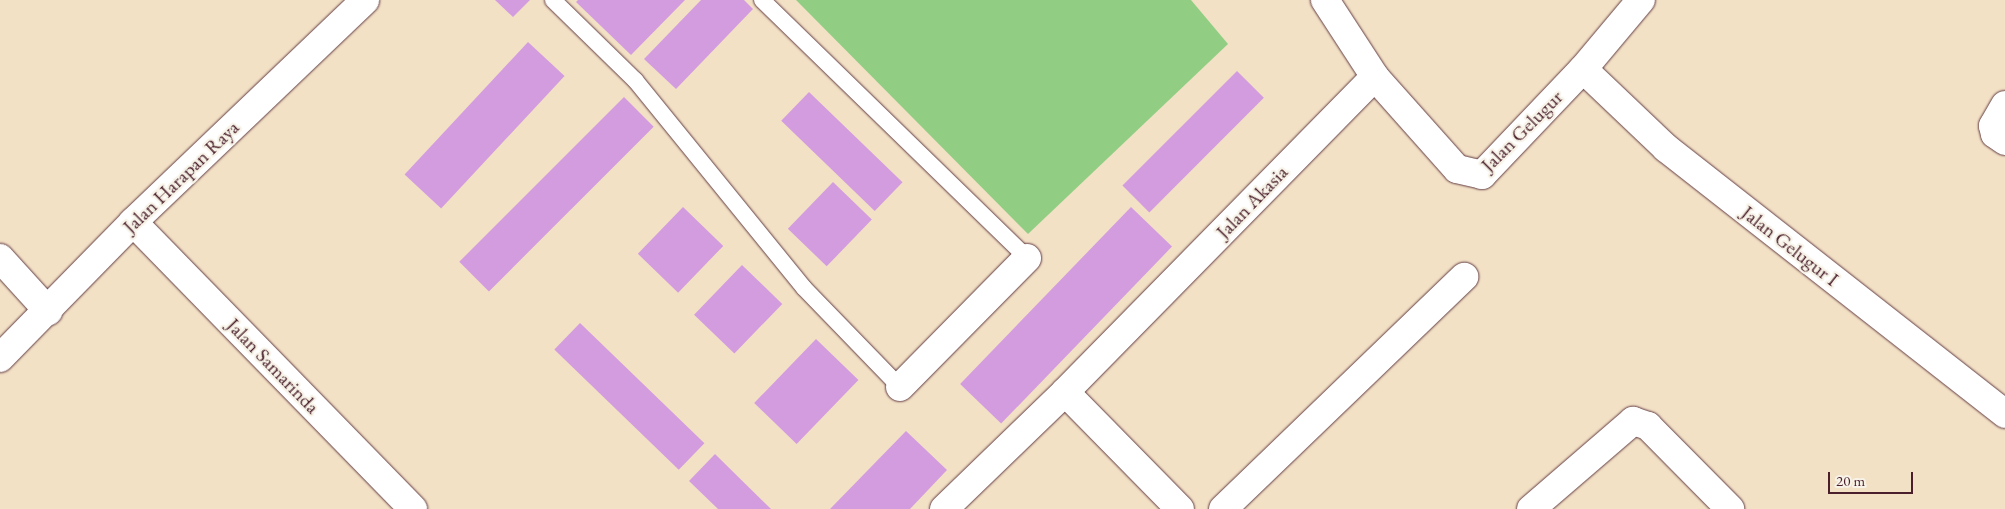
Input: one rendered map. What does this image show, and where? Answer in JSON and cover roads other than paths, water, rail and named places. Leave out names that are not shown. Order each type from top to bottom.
[{"type":"street","name":"Jalan Harapan Raya","points":[[0,358],[133,222],[365,0]]},
{"type":"street","points":[[1325,0],[1375,77]]},
{"type":"street","name":"Jalan Gelugur","points":[[1375,77],[1458,169],[1482,175],[1583,69],[1641,0]]},
{"type":"street","name":"Jalan Gelugur I","points":[[1583,69],[1666,148],[2005,414]]},
{"type":"street","name":"Jalan Akasia","points":[[944,509],[1066,392],[1375,77]]},
{"type":"street","points":[[2005,105],[1993,126],[1995,134],[2005,140]]},
{"type":"street","name":"Jalan Samarinda","points":[[133,222],[413,509]]},
{"type":"street","points":[[0,258],[48,311]]},
{"type":"street","points":[[900,387],[1027,258]]},
{"type":"street","points":[[1223,509],[1464,277]]},
{"type":"street","points":[[1066,392],[1180,509]]},
{"type":"street","points":[[1531,509],[1633,421],[1648,426],[1730,509]]},
{"type":"lane","points":[[553,0],[636,80],[804,288],[900,387]]},
{"type":"lane","points":[[762,0],[1027,258]]}]
